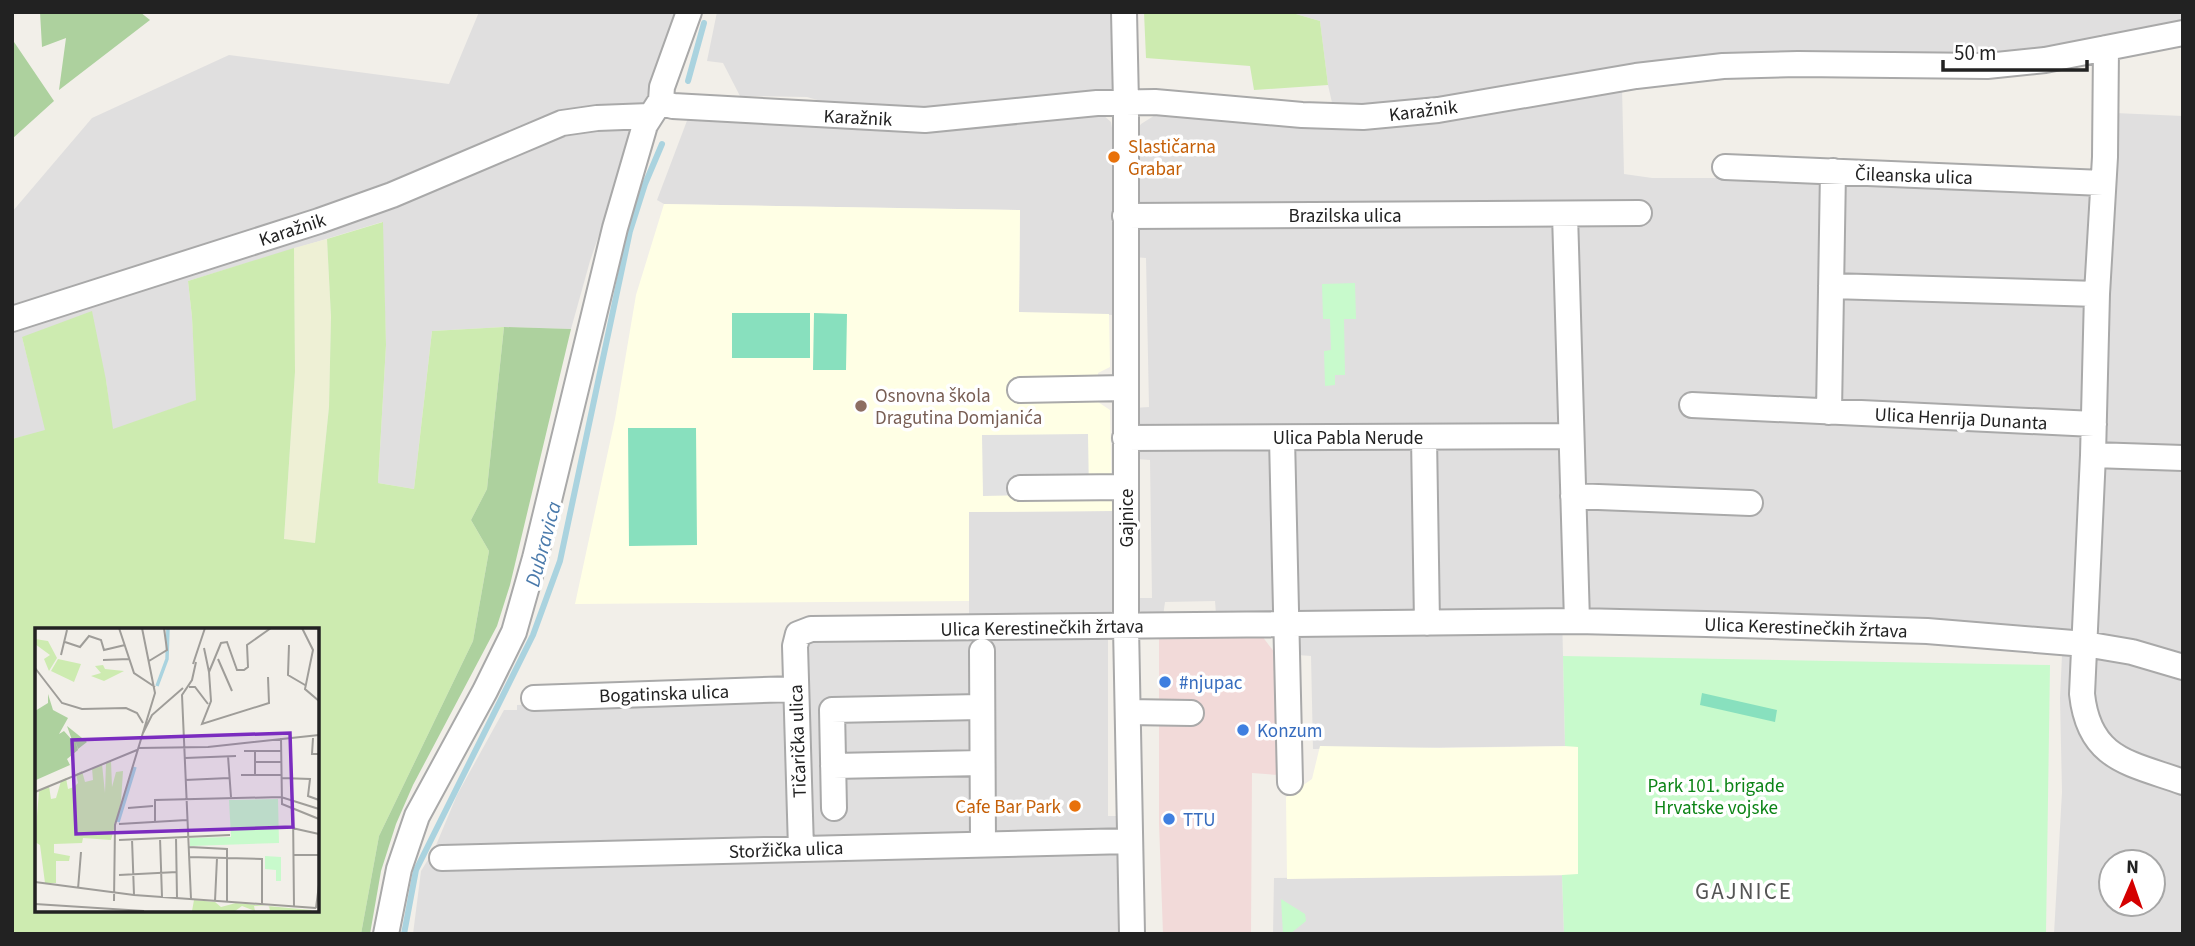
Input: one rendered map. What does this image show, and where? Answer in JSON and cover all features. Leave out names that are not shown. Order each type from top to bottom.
[{"type":"street","points":[[386,934],[398,869],[417,816],[514,632],[635,157],[656,108],[689,12]]},
{"type":"street","name":"Gajnice","points":[[1124,12],[1126,627],[1132,934]]},
{"type":"street","name":"Karažnik","points":[[12,319],[368,204],[562,123],[656,108],[665,104],[690,108],[925,120],[957,119],[1097,103],[1178,103],[1302,116],[1363,117],[1438,110],[1636,76],[1723,66],[1987,66],[2045,60],[2183,33]]},
{"type":"street","points":[[2106,48],[2083,706],[2097,741],[2117,758],[2183,782]]},
{"type":"street","name":"Čileanska ulica","points":[[1725,167],[2103,183]]},
{"type":"street","points":[[1829,412],[1833,172]]},
{"type":"street","name":"Brazilska ulica","points":[[1125,216],[1639,213]]},
{"type":"street","points":[[1565,214],[1577,621]]},
{"type":"street","points":[[1831,286],[2097,294]]},
{"type":"street","points":[[1020,390],[1125,388]]},
{"type":"street","name":"Ulica Henrija Dunanta","points":[[1692,405],[2094,424]]},
{"type":"street","name":"Ulica Pabla Nerude","points":[[1125,438],[1570,436]]},
{"type":"street","points":[[1424,437],[1427,623]]},
{"type":"street","points":[[1282,438],[1290,782]]},
{"type":"street","points":[[2093,455],[2183,458]]},
{"type":"street","points":[[1020,488],[1126,487]]},
{"type":"street","points":[[1573,496],[1750,503]]},
{"type":"street","name":"Ulica Kerestinečkih žrtava","points":[[798,634],[811,629],[1577,621],[1927,631],[2085,644],[2132,652],[2183,667]]},
{"type":"street","name":"Tičarička ulica","points":[[798,634],[795,646],[794,689],[801,849]]},
{"type":"street","points":[[982,650],[983,843]]},
{"type":"street","name":"Bogatinska ulica","points":[[534,698],[794,689]]},
{"type":"street","points":[[834,808],[832,709],[981,707]]},
{"type":"street","points":[[1128,712],[1191,713]]},
{"type":"street","points":[[833,766],[982,763]]},
{"type":"street","name":"Storžička ulica","points":[[442,858],[1130,841]]},
{"type":"shaded area","points":[[479,12],[676,12],[590,261],[571,329],[504,327],[432,331],[414,489],[378,483],[386,345],[382,222],[188,281],[197,400],[112,430],[106,380],[22,337],[46,431],[12,439],[12,212],[92,118],[229,55],[449,84]]},
{"type":"shaded area","points":[[717,12],[1114,12],[1114,88],[1107,91],[931,111],[824,102],[807,97],[740,96],[723,63],[707,61]]},
{"type":"shaded area","points":[[1289,12],[2183,12],[2183,22],[2027,53],[1656,62],[1564,75],[1442,101],[1333,107],[1320,21]]},
{"type":"shaded area","points":[[1622,87],[1624,174],[1652,178],[1805,178],[2111,194],[2115,113],[2183,116],[2183,934],[2054,934],[2062,792],[2060,698],[2063,633],[1562,612],[1565,746],[1313,749],[1311,656],[1298,655],[1296,616],[1216,614],[1215,601],[1165,602],[1163,616],[1146,617],[1137,606],[1138,598],[1152,598],[1150,460],[1136,459],[1134,408],[1149,407],[1146,258],[1133,257],[1134,135],[1141,124],[1160,112],[1330,127]]},
{"type":"shaded area","points":[[1102,114],[1111,122],[1113,134],[1116,315],[1019,313],[1020,210],[664,204],[657,200],[688,118]]},
{"type":"shaded area","name":"Osnovna škola Dragutina Domjanića","points":[[664,204],[1020,210],[1019,312],[1109,314],[1110,367],[1098,373],[1098,402],[1110,410],[1112,511],[969,512],[969,601],[575,604],[615,419],[636,295]]},
{"type":"shaded area","points":[[327,239],[331,317],[329,407],[315,543],[284,540],[295,372],[294,248]]},
{"type":"shaded area","points":[[1088,434],[1089,494],[983,496],[982,435]]},
{"type":"shaded area","points":[[1118,511],[1117,609],[1108,613],[1108,816],[1121,816],[1123,934],[413,934],[421,871],[434,850],[457,795],[504,710],[517,710],[517,705],[777,698],[809,641],[969,633],[969,512]]},
{"type":"shaded area","points":[[1159,636],[1262,636],[1278,657],[1278,775],[1252,773],[1251,934],[1163,934],[1159,823]]},
{"type":"shaded area","points":[[1320,746],[1578,746],[1578,875],[1287,879],[1286,797],[1312,779]]},
{"type":"shaded area","points":[[1562,875],[1564,934],[1273,934],[1274,878]]},
{"type":"green space","points":[[40,12],[140,12],[150,20],[59,90],[66,38],[42,47]]},
{"type":"green space","points":[[1144,12],[1289,12],[1320,21],[1328,85],[1254,90],[1250,66],[1146,58]]},
{"type":"green space","points":[[12,39],[54,101],[12,139]]},
{"type":"green space","points":[[383,222],[386,345],[378,483],[414,489],[432,331],[504,327],[487,489],[471,520],[489,551],[473,641],[379,836],[361,934],[12,934],[12,439],[45,430],[22,337],[92,311],[113,429],[196,400],[188,281],[294,248],[295,372],[284,539],[315,543],[329,407],[331,317],[327,239]]},
{"type":"green space","points":[[1355,283],[1356,319],[1344,319],[1345,375],[1335,375],[1335,385],[1325,386],[1324,351],[1331,350],[1330,319],[1323,319],[1322,284]]},
{"type":"green space","points":[[732,313],[810,313],[810,358],[732,358]]},
{"type":"green space","points":[[814,313],[847,314],[846,370],[813,370]]},
{"type":"green space","points":[[504,327],[571,329],[510,585],[497,626],[413,785],[396,824],[381,871],[370,934],[361,934],[379,836],[473,641],[489,551],[471,520],[487,489]]},
{"type":"green space","points":[[628,428],[696,428],[697,545],[629,546]]},
{"type":"green space","name":"Park 101. brigade Hrvatske vojske","points":[[1563,656],[2050,665],[2046,934],[1564,934],[1562,875],[1578,874],[1578,747],[1565,746]]},
{"type":"green space","points":[[1702,693],[1777,710],[1775,722],[1700,705]]},
{"type":"green space","points":[[1281,899],[1305,914],[1306,921],[1290,934],[1283,934]]},
{"type":"waterway","name":"Dubravica","points":[[688,81],[704,23]]},
{"type":"waterway","name":"Dubravica","points":[[404,934],[416,870],[533,635],[560,561],[630,231],[645,184],[662,144]]},
{"type":"place","name":"Slastičarna Grabar","points":[[1114,157]]},
{"type":"place","name":"Osnovna škola Dragutina Domjanića","points":[[861,406]]},
{"type":"place","name":"#njupac","points":[[1165,682]]},
{"type":"place","name":"Konzum","points":[[1243,730]]},
{"type":"place","name":"Cafe Bar Park","points":[[1075,806]]},
{"type":"place","name":"TTU","points":[[1169,819]]},
{"type":"district","name":"GAJNICE","points":[[1744,891]]}]
